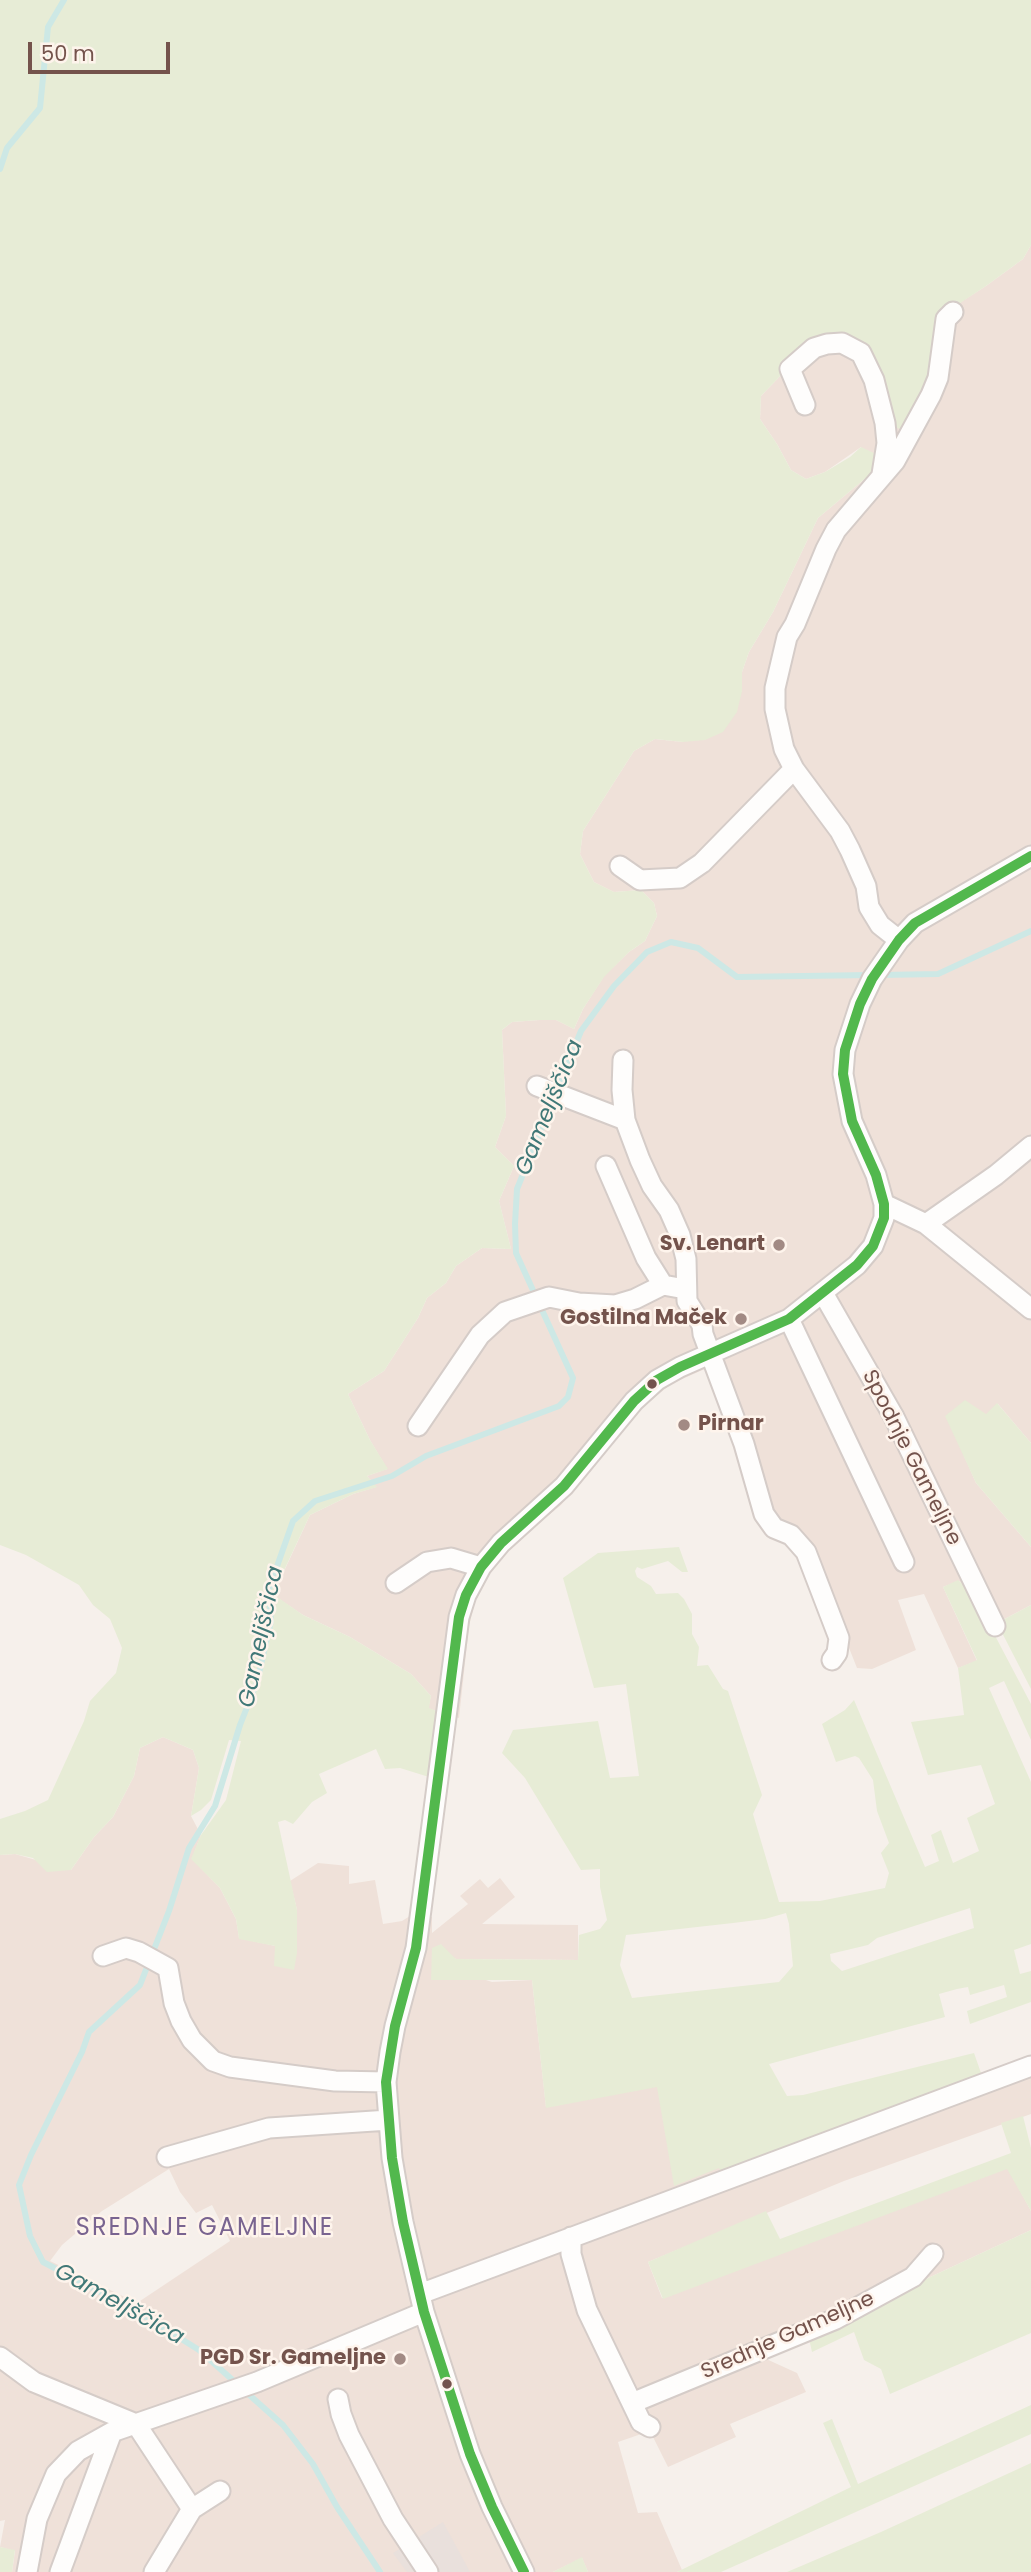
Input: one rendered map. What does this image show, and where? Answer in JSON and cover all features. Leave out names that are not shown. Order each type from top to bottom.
[{"type":"street","points":[[894,948],[869,907],[866,886],[840,831],[794,769],[784,749],[775,709],[775,688],[787,638],[836,530],[895,461],[931,396],[938,379],[946,320],[953,312]]},
{"type":"street","points":[[805,405],[790,369],[814,348],[827,344],[842,343],[860,353],[874,380],[885,423],[887,443],[881,478]]},
{"type":"street","points":[[620,866],[640,880],[680,878],[702,863],[794,769]]},
{"type":"street","points":[[524,2572],[470,2454],[422,2303],[403,2222],[392,2158],[386,2082],[395,2025],[416,1948],[459,1616],[466,1595],[481,1567],[501,1542],[564,1486],[634,1401],[657,1380],[789,1319],[857,1265],[873,1245],[884,1218],[884,1204],[876,1175],[852,1121],[843,1074],[845,1050],[860,1004],[872,979],[915,923],[935,909],[1031,856]]},
{"type":"street","points":[[624,1060],[622,1090],[625,1119],[639,1160],[652,1186],[669,1210],[680,1235],[685,1259],[687,1301],[702,1325],[744,1444],[764,1514],[774,1528],[791,1535],[806,1552],[839,1638],[837,1653],[832,1660]]},
{"type":"street","points":[[541,1088],[625,1119]]},
{"type":"street","points":[[926,1224],[996,1175],[1031,1146]]},
{"type":"street","points":[[606,1166],[646,1258],[663,1284]]},
{"type":"street","points":[[884,1204],[926,1224],[1031,1309]]},
{"type":"street","points":[[418,1426],[480,1335],[505,1312],[549,1297],[579,1303],[615,1305],[635,1299],[663,1284],[685,1289]]},
{"type":"street","name":"Spodnje Gameljne","points":[[823,1293],[894,1417],[995,1626]]},
{"type":"street","points":[[789,1319],[904,1562]]},
{"type":"street","points":[[396,1583],[426,1562],[451,1558],[481,1567]]},
{"type":"street","points":[[103,1956],[126,1948],[169,1968],[174,2003],[181,2021],[192,2040],[214,2062],[230,2067],[335,2081],[386,2082]]},
{"type":"street","points":[[27,2572],[37,2519],[56,2474],[78,2451],[112,2432],[257,2382],[422,2303],[571,2237],[1031,2066]]},
{"type":"street","points":[[167,2157],[269,2128],[389,2120]]},
{"type":"street","points":[[571,2237],[570,2255],[587,2310],[641,2422],[650,2427]]},
{"type":"street","name":"Srednje Gameljne","points":[[632,2403],[836,2319],[914,2277],[933,2254]]},
{"type":"street","points":[[0,2357],[34,2382],[136,2424],[192,2509]]},
{"type":"street","points":[[338,2399],[349,2435],[380,2495],[428,2572]]},
{"type":"street","points":[[60,2572],[112,2432]]},
{"type":"street","points":[[154,2572],[192,2509],[220,2491]]},
{"type":"shaded area","points":[[1031,245],[1031,1443],[998,1404],[962,1451],[976,1483],[1031,1547],[1031,1605],[997,1623],[972,1592],[959,1581],[943,1587],[977,1661],[958,1668],[924,1594],[898,1600],[916,1650],[872,1669],[857,1668],[810,1550],[773,1520],[707,1368],[671,1384],[644,1406],[561,1505],[515,1543],[495,1564],[475,1602],[469,1626],[459,1718],[428,1708],[431,1696],[411,1674],[350,1637],[303,1615],[273,1595],[310,1515],[353,1494],[376,1487],[367,1476],[387,1469],[348,1394],[384,1371],[418,1318],[427,1298],[446,1283],[456,1266],[482,1248],[511,1249],[499,1201],[514,1166],[495,1147],[506,1116],[502,1030],[512,1022],[539,1020],[556,1020],[574,1029],[604,976],[645,941],[657,916],[654,903],[641,890],[614,892],[594,882],[580,854],[583,831],[634,751],[655,739],[683,742],[742,691],[742,672],[749,652],[773,612],[818,518],[867,477],[861,447],[825,472],[806,479],[791,470],[760,419],[761,396],[809,346],[821,340],[932,375],[933,340],[945,312],[1023,259]]},
{"type":"shaded area","points":[[163,1737],[193,1750],[199,1768],[191,1816],[201,1835],[192,1859],[220,1888],[236,1919],[239,1938],[275,1946],[296,1927],[297,1910],[290,1881],[318,1863],[349,1866],[349,1884],[375,1880],[383,1924],[402,1921],[410,1916],[432,1917],[432,1933],[468,1904],[460,1896],[480,1879],[488,1888],[500,1878],[515,1897],[482,1924],[578,1925],[578,1960],[456,1959],[433,1948],[432,1962],[492,1982],[532,1980],[546,2107],[658,2086],[720,2168],[736,2169],[981,2073],[1031,2072],[1031,2114],[844,2181],[648,2262],[662,2298],[1008,2168],[1031,2211],[1031,2230],[808,2334],[764,2358],[797,2373],[806,2392],[730,2424],[736,2437],[668,2467],[650,2431],[618,2442],[638,2513],[657,2512],[682,2570],[677,2572],[588,2572],[582,2558],[553,2572],[12,2572],[15,2551],[0,2547],[5,2520],[0,2521],[0,1855],[15,1854],[71,1870],[94,1837],[113,1817],[134,1776],[140,1748]],"holes":[[[169,2169],[180,2192],[196,2213],[212,2205],[230,2241],[137,2303],[50,2261],[62,2245],[102,2211]]]},
{"type":"shaded area","points":[[443,2522],[470,2572],[407,2572],[393,2553]]},
{"type":"green space","points":[[0,0],[1031,0],[1031,245],[1023,259],[945,313],[933,340],[932,375],[904,431],[891,425],[865,351],[809,346],[761,396],[760,419],[791,470],[806,479],[825,472],[861,447],[876,454],[875,467],[867,477],[818,518],[773,612],[749,652],[742,672],[742,691],[737,712],[723,732],[705,740],[683,742],[655,739],[634,751],[583,831],[580,854],[594,882],[614,892],[641,890],[654,903],[657,916],[645,941],[629,952],[604,977],[583,1009],[574,1029],[556,1020],[539,1020],[512,1022],[502,1030],[506,1116],[495,1147],[514,1166],[499,1201],[511,1249],[482,1248],[456,1266],[446,1283],[427,1298],[418,1318],[384,1371],[348,1394],[370,1440],[388,1469],[367,1476],[377,1487],[353,1494],[310,1515],[273,1594],[303,1615],[350,1637],[411,1674],[431,1696],[429,1708],[439,1712],[429,1777],[400,1768],[385,1769],[376,1749],[319,1774],[327,1793],[312,1802],[293,1824],[285,1820],[278,1822],[297,1910],[297,1953],[294,1970],[274,1966],[275,1946],[239,1939],[236,1919],[220,1888],[191,1859],[201,1835],[226,1800],[241,1741],[229,1740],[211,1800],[191,1816],[199,1768],[193,1750],[163,1737],[140,1748],[134,1776],[113,1817],[94,1837],[71,1870],[47,1872],[33,1858],[15,1854],[0,1855],[0,1819],[48,1800],[84,1721],[90,1701],[116,1673],[122,1648],[110,1619],[93,1605],[79,1585],[26,1555],[0,1545]]},
{"type":"green space","points":[[965,1400],[986,1414],[997,1403],[1031,1443],[1031,1547],[976,1483],[945,1416]]},
{"type":"green space","points":[[679,1547],[688,1572],[682,1572],[668,1561],[642,1569],[637,1567],[635,1571],[637,1577],[651,1586],[656,1594],[678,1593],[684,1599],[692,1614],[692,1634],[699,1647],[697,1666],[708,1665],[723,1689],[728,1691],[762,1795],[753,1814],[779,1902],[820,1901],[885,1888],[889,1873],[881,1853],[889,1843],[877,1811],[873,1780],[855,1756],[836,1762],[822,1724],[845,1710],[854,1700],[925,1867],[939,1861],[931,1835],[941,1830],[953,1863],[979,1851],[967,1818],[995,1804],[981,1765],[928,1775],[911,1722],[964,1715],[958,1668],[977,1660],[943,1587],[958,1580],[972,1592],[1031,1704],[1031,1740],[1004,1681],[989,1688],[1031,1782],[1031,1944],[1014,1950],[1020,1974],[1031,1971],[1031,2002],[970,2024],[967,2011],[1007,1997],[1004,1985],[970,1995],[968,1987],[957,1989],[939,1994],[945,2017],[769,2064],[787,2096],[803,2095],[974,2053],[981,2073],[736,2169],[722,2174],[719,2168],[674,2186],[657,2087],[546,2108],[532,1980],[431,1980],[432,1948],[441,1944],[456,1959],[578,1960],[579,1935],[600,1929],[607,1920],[600,1887],[600,1869],[581,1870],[525,1778],[502,1753],[513,1730],[598,1721],[610,1778],[639,1776],[626,1684],[594,1688],[563,1578],[598,1553]],"holes":[[[970,1908],[974,1928],[842,1971],[831,1961],[830,1954],[868,1945],[877,1938]],[[786,1913],[793,1966],[779,1982],[632,1998],[620,1965],[626,1935],[765,1919]]]},
{"type":"green space","points":[[1031,1605],[1031,1689],[997,1623]]},
{"type":"green space","points":[[1023,2116],[1031,2148],[1031,2211],[1007,2169],[663,2299],[648,2262],[766,2211],[780,2239],[1011,2153],[1001,2123]]},
{"type":"green space","points":[[1031,2230],[1031,2333],[890,2394],[881,2369],[864,2360],[854,2332],[812,2352],[808,2334]]},
{"type":"green space","points":[[1031,2405],[1031,2434],[721,2572],[677,2572],[851,2487],[823,2423],[832,2419],[858,2484]]},
{"type":"green space","points":[[1031,2463],[1031,2572],[787,2572],[881,2532]]},
{"type":"green space","points":[[0,2547],[15,2550],[12,2572],[0,2572]]},
{"type":"green space","points":[[582,2557],[588,2572],[553,2572]]},
{"type":"waterway","points":[[0,169],[7,148],[40,108],[48,27],[64,0]]},
{"type":"waterway","name":"Gameljščica","points":[[881,975],[938,974],[1031,931]]},
{"type":"waterway","name":"Gameljščica","points":[[380,2572],[337,2507],[313,2464],[283,2425],[199,2350],[135,2310],[43,2262],[30,2236],[19,2185],[89,2032],[140,1985],[169,1911],[189,1848],[215,1806],[240,1725],[257,1682],[271,1621],[269,1589],[293,1521],[315,1501],[392,1476],[426,1456],[559,1406],[568,1397],[573,1378],[516,1253],[515,1224],[517,1189],[581,1031],[614,986],[647,952],[671,942],[698,948],[737,977],[870,975]]},
{"type":"transit line","points":[[524,2572],[470,2454],[424,2312],[403,2222],[392,2158],[386,2082],[395,2026],[416,1948],[459,1617],[466,1595],[481,1567],[501,1543],[564,1486],[634,1401],[657,1380],[680,1367],[789,1319],[857,1265],[873,1246],[884,1218],[884,1204],[876,1175],[852,1121],[843,1074],[845,1050],[860,1004],[872,979],[899,940],[915,923],[1031,856]]},
{"type":"place","name":"Sv. Lenart","points":[[779,1245]]},
{"type":"place","name":"Gostilna Maček","points":[[741,1319]]},
{"type":"place","name":"Pirnar","points":[[684,1425]]},
{"type":"place","name":"PGD Sr. Gameljne","points":[[400,2359]]},
{"type":"district","name":"SREDNJE GAMELJNE","points":[[205,2229]]}]
